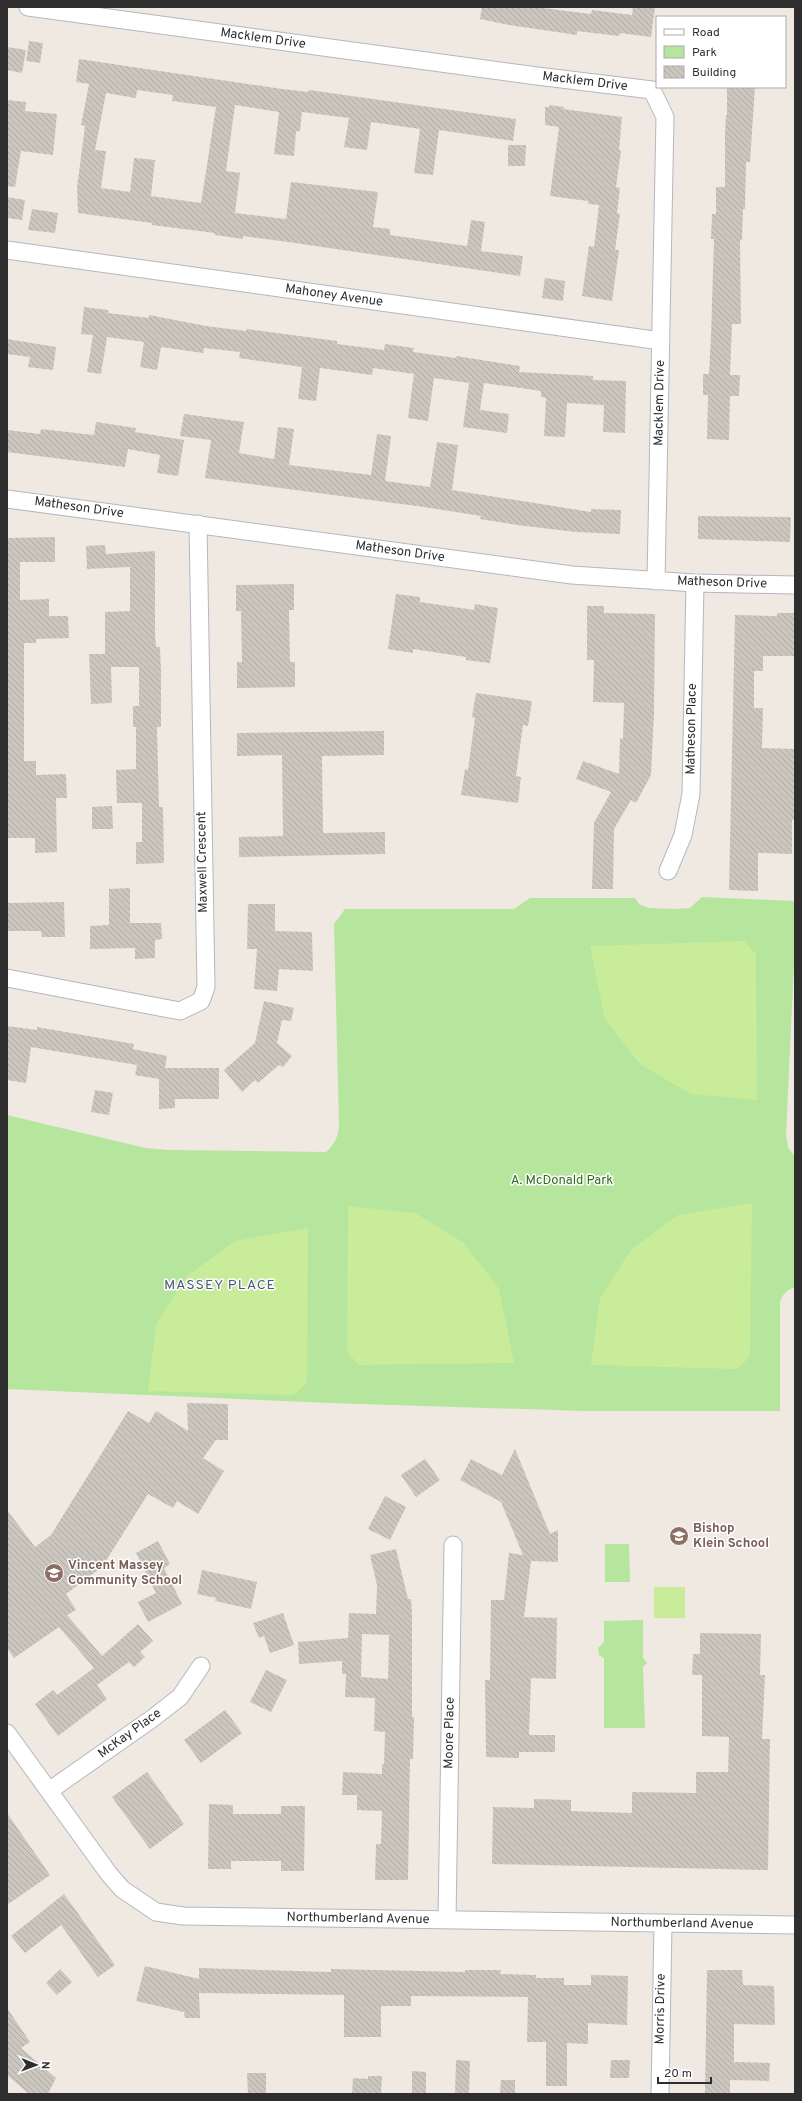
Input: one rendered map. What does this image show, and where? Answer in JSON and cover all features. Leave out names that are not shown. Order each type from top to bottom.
[{"type":"street","name":"Macklem Drive","points":[[28,7],[537,76],[652,90],[665,117],[656,581]]},
{"type":"street","name":"Mahoney Avenue","points":[[7,250],[661,341]]},
{"type":"street","name":"Matheson Drive","points":[[7,499],[572,575],[695,583],[795,585]]},
{"type":"street","name":"Maxwell Crescent","points":[[7,978],[180,1011],[201,1000],[206,987],[198,524]]},
{"type":"street","name":"Matheson Place","points":[[668,871],[683,835],[690,794],[695,583]]},
{"type":"street","name":"Moore Place","points":[[447,1920],[453,1545]]},
{"type":"street","name":"McKay Place","points":[[49,1791],[153,1718],[180,1697],[202,1666]]},
{"type":"street","name":"Northumberland Avenue","points":[[7,1733],[108,1874],[122,1889],[156,1912],[183,1916],[795,1925]]},
{"type":"street","name":"Morris Drive","points":[[660,2094],[663,1924]]},
{"type":"green space","name":"A. McDonald Park","points":[[702,897],[795,901],[795,942],[786,1135],[788,1147],[795,1157],[795,1287],[789,1289],[785,1293],[780,1302],[780,1411],[586,1411],[329,1403],[7,1389],[7,1115],[145,1148],[168,1150],[326,1152],[336,1140],[339,1125],[334,924],[345,909],[514,909],[530,898],[635,898],[639,904],[648,908],[674,909],[690,908]]},
{"type":"green space","points":[[744,941],[756,954],[757,1100],[691,1094],[641,1065],[605,1019],[590,946]]},
{"type":"green space","points":[[752,1203],[750,1357],[737,1369],[591,1365],[600,1298],[631,1250],[678,1215]]},
{"type":"green space","points":[[348,1206],[415,1213],[464,1243],[499,1289],[514,1363],[359,1365],[347,1352]]},
{"type":"green space","points":[[308,1228],[307,1383],[293,1395],[148,1391],[156,1324],[187,1276],[235,1241]]},
{"type":"green space","points":[[605,1544],[629,1544],[630,1582],[605,1582]]},
{"type":"green space","points":[[654,1587],[685,1587],[685,1618],[654,1618]]},
{"type":"green space","points":[[643,1620],[643,1658],[647,1663],[643,1667],[645,1728],[604,1728],[604,1658],[599,1655],[598,1648],[604,1642],[604,1621]]},
{"type":"building","points":[[482,7],[535,7],[591,14],[592,10],[632,15],[633,7],[655,7],[651,37],[620,33],[619,36],[577,31],[577,35],[509,25],[480,19]]},
{"type":"building","points":[[29,41],[43,43],[40,63],[26,61]]},
{"type":"building","points":[[7,47],[26,50],[22,73],[7,70]]},
{"type":"building","points":[[79,59],[282,89],[308,92],[309,90],[516,119],[513,141],[439,130],[433,175],[414,173],[420,129],[371,122],[367,150],[344,147],[349,118],[302,112],[300,131],[296,131],[294,156],[274,154],[279,112],[235,105],[226,171],[240,173],[235,213],[286,219],[291,182],[378,192],[373,227],[390,229],[390,235],[467,246],[471,220],[485,222],[481,251],[523,256],[520,276],[243,236],[243,239],[215,235],[215,233],[152,225],[152,223],[78,213],[77,188],[85,126],[81,125],[89,84],[76,82]],"holes":[[[137,90],[173,95],[172,101],[216,107],[201,203],[151,196],[155,160],[134,158],[130,192],[101,188],[106,151],[95,150],[106,93],[136,98]]]},
{"type":"building","points":[[727,88],[755,88],[750,162],[746,162],[745,209],[743,209],[742,240],[740,240],[741,324],[732,324],[730,375],[740,375],[739,396],[730,396],[729,440],[707,439],[708,395],[703,395],[703,374],[709,374],[711,335],[714,239],[711,239],[712,214],[716,214],[716,187],[725,187],[725,133]]},
{"type":"building","points":[[7,100],[26,102],[25,111],[57,114],[53,155],[21,151],[15,187],[7,186]]},
{"type":"building","points":[[550,105],[564,107],[563,109],[622,117],[619,150],[621,151],[616,187],[620,188],[617,213],[620,214],[615,250],[619,250],[612,301],[582,296],[589,246],[594,247],[599,205],[588,204],[588,201],[550,196],[559,127],[545,125],[545,107],[549,107]]},
{"type":"building","points":[[508,145],[526,145],[525,166],[508,166]]},
{"type":"building","points":[[7,197],[25,200],[22,220],[7,218]]},
{"type":"building","points":[[32,209],[58,213],[55,233],[28,230]]},
{"type":"building","points":[[545,278],[565,281],[563,301],[542,298]]},
{"type":"building","points":[[84,307],[108,310],[108,313],[149,318],[149,315],[206,326],[246,331],[247,329],[337,341],[337,344],[384,350],[385,344],[414,348],[413,352],[456,358],[456,356],[520,366],[519,372],[593,376],[593,380],[626,381],[625,433],[603,432],[604,405],[567,403],[565,437],[544,436],[546,398],[541,397],[541,391],[484,383],[480,410],[509,414],[507,433],[463,427],[469,383],[434,378],[428,421],[408,418],[414,374],[373,368],[372,375],[320,368],[316,401],[298,399],[302,367],[239,358],[240,352],[204,348],[203,353],[161,347],[157,370],[140,367],[144,342],[107,337],[101,374],[87,372],[93,335],[81,334]]},
{"type":"building","points":[[7,339],[56,347],[53,370],[28,367],[30,357],[7,354]]},
{"type":"building","points":[[184,414],[244,422],[239,453],[274,459],[278,427],[294,429],[289,465],[371,475],[377,434],[391,436],[385,481],[430,487],[437,442],[458,445],[452,490],[591,512],[591,509],[621,510],[620,534],[576,532],[517,525],[480,519],[481,516],[424,507],[205,478],[211,440],[180,436]]},
{"type":"building","points":[[96,422],[136,428],[135,432],[184,440],[178,476],[157,473],[160,455],[128,449],[125,467],[7,452],[7,430],[40,434],[41,429],[94,435]]},
{"type":"building","points":[[698,516],[791,517],[790,542],[698,539]]},
{"type":"building","points":[[55,537],[55,562],[20,562],[20,600],[49,599],[49,616],[68,616],[69,638],[36,639],[36,643],[24,643],[24,761],[36,761],[36,775],[66,774],[67,798],[56,798],[57,852],[35,853],[35,838],[7,838],[7,538]]},
{"type":"building","points":[[105,545],[106,554],[155,551],[155,634],[156,647],[160,647],[161,671],[161,727],[157,727],[159,807],[163,807],[164,863],[136,864],[136,842],[142,842],[142,803],[117,803],[116,770],[136,769],[136,727],[133,727],[133,706],[139,706],[139,667],[111,667],[112,703],[91,704],[89,654],[105,654],[105,612],[130,611],[130,567],[87,569],[86,546]]},
{"type":"building","points":[[294,584],[294,610],[289,610],[290,662],[295,662],[295,687],[237,688],[237,662],[242,662],[241,611],[236,611],[236,585]]},
{"type":"building","points":[[396,594],[420,597],[420,602],[474,610],[475,604],[498,608],[490,663],[466,660],[466,657],[413,649],[413,653],[388,649]]},
{"type":"building","points":[[587,606],[604,606],[604,613],[655,614],[654,713],[651,775],[636,803],[631,800],[614,829],[613,889],[592,889],[594,823],[611,792],[576,779],[583,761],[619,774],[620,738],[623,739],[624,703],[593,702],[594,660],[587,660]]},
{"type":"building","points":[[777,613],[795,613],[795,656],[763,656],[763,671],[754,671],[754,708],[763,708],[762,748],[795,749],[795,820],[792,820],[792,854],[758,853],[758,891],[729,890],[735,615],[777,616]]},
{"type":"building","points":[[476,693],[532,701],[528,726],[523,725],[516,776],[521,777],[518,803],[461,795],[465,769],[468,770],[475,718],[472,717]]},
{"type":"building","points":[[384,731],[384,755],[322,756],[323,833],[385,832],[385,854],[239,857],[239,837],[283,836],[282,755],[237,756],[237,733]]},
{"type":"building","points":[[112,806],[113,829],[92,829],[92,807]]},
{"type":"building","points":[[130,888],[130,923],[161,923],[162,939],[155,940],[155,958],[135,959],[135,948],[90,949],[90,926],[109,925],[109,889]]},
{"type":"building","points":[[64,902],[65,937],[42,937],[41,931],[7,931],[7,903]]},
{"type":"building","points":[[248,904],[275,904],[275,931],[312,932],[313,971],[279,969],[277,991],[254,989],[257,949],[247,949]]},
{"type":"building","points":[[264,1001],[294,1008],[291,1021],[282,1020],[277,1043],[292,1056],[283,1067],[279,1065],[258,1083],[255,1080],[242,1092],[224,1070],[255,1043]]},
{"type":"building","points":[[7,1026],[37,1030],[37,1027],[134,1044],[133,1049],[167,1056],[165,1068],[219,1068],[219,1099],[175,1099],[175,1108],[159,1109],[159,1079],[135,1075],[137,1065],[31,1047],[26,1083],[7,1080]]},
{"type":"building","points":[[95,1090],[113,1093],[109,1115],[91,1112]]},
{"type":"building","points":[[187,1403],[228,1404],[228,1440],[216,1440],[203,1458],[224,1471],[198,1514],[177,1501],[173,1508],[148,1494],[102,1567],[66,1594],[76,1610],[67,1615],[102,1656],[138,1624],[153,1641],[140,1652],[145,1657],[134,1667],[129,1662],[97,1685],[107,1699],[58,1736],[35,1704],[53,1690],[57,1695],[94,1668],[59,1627],[14,1658],[7,1648],[7,1510],[35,1547],[51,1535],[128,1411],[149,1423],[156,1411],[188,1431]]},
{"type":"building","points":[[515,1449],[550,1534],[558,1530],[558,1562],[531,1561],[524,1617],[557,1618],[556,1679],[531,1678],[529,1735],[555,1735],[555,1752],[519,1752],[519,1758],[486,1757],[485,1680],[490,1680],[491,1600],[504,1600],[509,1553],[523,1555],[501,1502],[460,1480],[471,1459],[502,1475]]},
{"type":"building","points":[[425,1459],[440,1480],[416,1497],[401,1475]]},
{"type":"building","points":[[385,1496],[406,1507],[390,1540],[368,1529]]},
{"type":"building","points":[[158,1541],[170,1564],[164,1568],[182,1604],[148,1622],[138,1602],[156,1593],[136,1553]]},
{"type":"building","points":[[396,1549],[408,1599],[411,1599],[412,1717],[414,1717],[413,1759],[410,1759],[408,1880],[375,1880],[376,1844],[381,1844],[382,1811],[357,1810],[357,1795],[342,1795],[343,1772],[382,1774],[382,1764],[384,1764],[385,1732],[374,1731],[375,1698],[345,1697],[346,1674],[342,1674],[342,1661],[299,1664],[298,1642],[348,1638],[349,1613],[376,1614],[377,1585],[370,1555]],"holes":[[[362,1634],[389,1635],[388,1679],[361,1677]]]},
{"type":"building","points":[[202,1570],[257,1582],[251,1609],[215,1601],[216,1598],[197,1594]]},
{"type":"building","points":[[283,1613],[294,1645],[270,1653],[264,1636],[259,1638],[253,1623]]},
{"type":"building","points":[[700,1633],[761,1634],[760,1675],[765,1675],[762,1739],[770,1739],[768,1870],[492,1864],[493,1807],[534,1808],[534,1799],[571,1800],[571,1811],[632,1813],[632,1792],[696,1793],[696,1772],[728,1772],[729,1737],[702,1736],[702,1675],[692,1675],[693,1654],[700,1654]]},
{"type":"building","points":[[266,1670],[287,1680],[271,1712],[250,1702]]},
{"type":"building","points":[[225,1710],[242,1733],[201,1763],[184,1740]]},
{"type":"building","points":[[147,1772],[184,1824],[150,1849],[112,1797]]},
{"type":"building","points":[[209,1804],[233,1805],[233,1814],[281,1814],[281,1806],[305,1806],[304,1871],[281,1871],[281,1861],[231,1861],[231,1869],[208,1869]]},
{"type":"building","points":[[7,1813],[50,1875],[7,1905]]},
{"type":"building","points":[[64,1894],[115,1965],[98,1977],[61,1925],[25,1953],[11,1936]]},
{"type":"building","points":[[145,1966],[199,1979],[199,1968],[331,1972],[331,1969],[465,1972],[465,1970],[501,1970],[500,1974],[536,1975],[536,1978],[564,1978],[564,1985],[591,1985],[591,1975],[628,1976],[627,2025],[588,2023],[588,2044],[567,2043],[567,2086],[546,2086],[546,2042],[527,2042],[528,1997],[411,1996],[411,2006],[381,2006],[381,2037],[344,2037],[344,1995],[199,1993],[200,2018],[185,2018],[184,2012],[136,2001]]},
{"type":"building","points":[[60,1969],[72,1982],[57,1995],[46,1983]]},
{"type":"building","points":[[707,1970],[742,1970],[743,1985],[774,1986],[775,2025],[734,2024],[734,2062],[770,2063],[769,2081],[730,2080],[730,2094],[705,2094]]},
{"type":"building","points":[[7,2008],[30,2042],[21,2048],[56,2078],[48,2094],[29,2094],[7,2075]]},
{"type":"building","points":[[456,2060],[470,2061],[469,2094],[455,2094]]},
{"type":"building","points":[[611,2060],[630,2060],[629,2078],[610,2078]]},
{"type":"building","points":[[412,2071],[426,2072],[426,2094],[412,2094]]},
{"type":"building","points":[[247,2073],[266,2073],[266,2094],[248,2094]]},
{"type":"building","points":[[368,2076],[382,2076],[381,2094],[352,2094],[353,2078],[368,2079]]},
{"type":"building","points":[[501,2080],[515,2080],[515,2094],[500,2094]]},
{"type":"place","name":"Bishop Klein School","points":[[679,1536]]},
{"type":"place","name":"Vincent Massey Community School","points":[[54,1573]]},
{"type":"district","name":"MASSEY PLACE","points":[[220,1285]]}]
